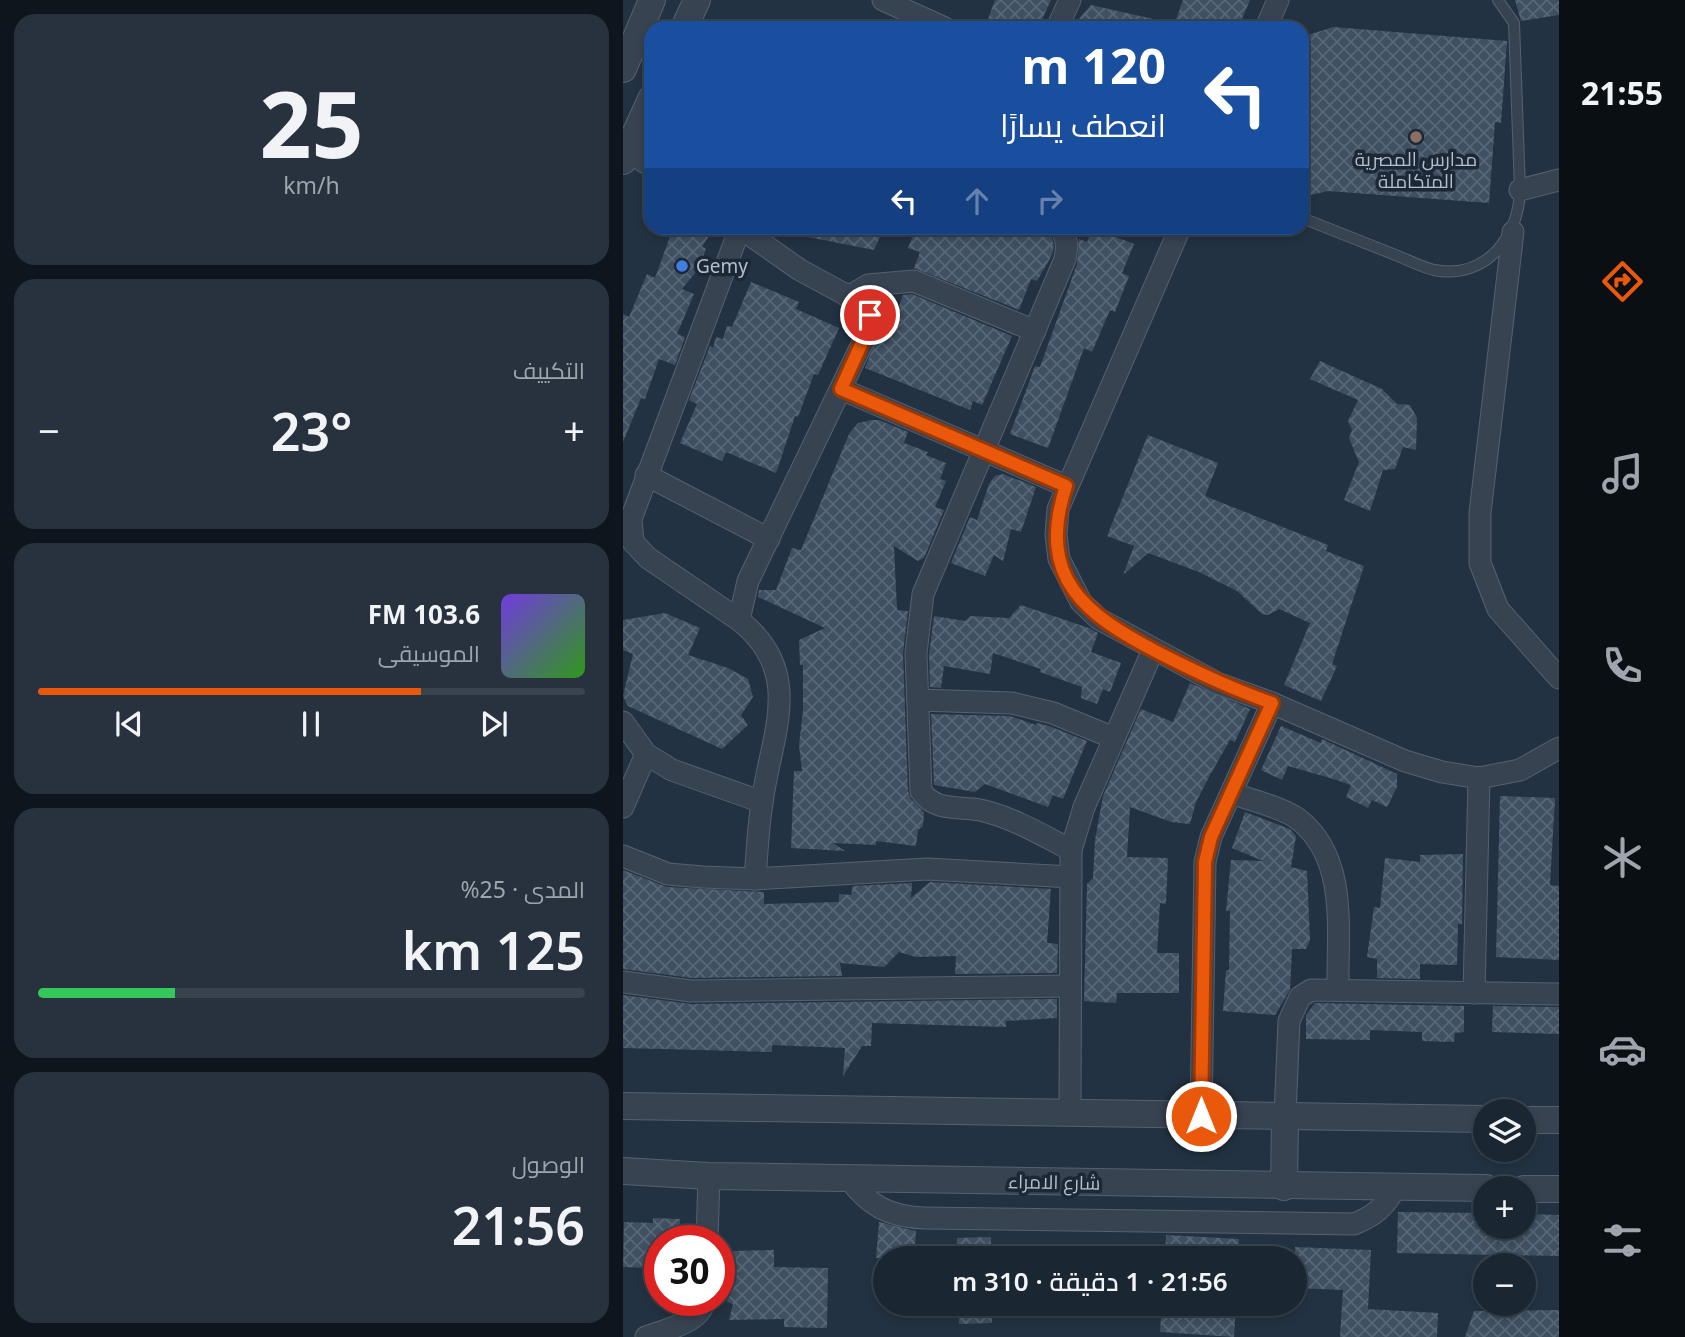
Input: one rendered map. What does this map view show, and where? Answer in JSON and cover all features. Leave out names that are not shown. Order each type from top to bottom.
[{"type":"street","points":[[623,69],[652,0]]},
{"type":"street","points":[[687,21],[697,0]]},
{"type":"street","points":[[883,0],[930,21]]},
{"type":"street","points":[[1060,21],[1070,0]]},
{"type":"street","points":[[1269,21],[1278,0]]},
{"type":"street","points":[[644,114],[625,156],[644,163]]},
{"type":"street","points":[[1520,190],[1559,180]]},
{"type":"street","points":[[1513,232],[1480,513],[1481,563],[1498,609],[1559,678]]},
{"type":"street","points":[[737,235],[631,519],[633,542],[648,558],[739,620],[765,643],[779,693],[779,719],[762,802],[755,878]]},
{"type":"street","points":[[739,620],[748,581],[841,389],[868,329],[870,315],[862,303],[800,270],[750,235]]},
{"type":"street","points":[[1064,235],[1067,245],[1065,259],[920,606],[916,653],[921,791],[927,800],[937,805],[981,810],[1013,821],[1071,850]]},
{"type":"street","points":[[1176,235],[1058,509],[1056,534],[1059,559],[1068,582],[1081,602],[1099,619],[1217,683],[1272,703],[1405,761],[1443,772],[1479,778],[1520,770],[1559,748]]},
{"type":"street","points":[[848,297],[868,285],[914,281],[1035,331]]},
{"type":"street","points":[[841,389],[1066,486]]},
{"type":"street","points":[[646,475],[769,539]]},
{"type":"street","points":[[1070,1114],[1071,850],[1075,828],[1153,650]]},
{"type":"street","points":[[918,700],[1012,703],[1053,713],[1114,738]]},
{"type":"street","points":[[1201,1116],[1205,862],[1211,837],[1272,703]]},
{"type":"street","points":[[623,722],[646,754],[672,770],[762,802]]},
{"type":"street","points":[[623,807],[646,754]]},
{"type":"street","points":[[1474,993],[1479,778]]},
{"type":"street","points":[[1232,793],[1297,818],[1316,838],[1329,861],[1337,886],[1338,988]]},
{"type":"street","points":[[623,856],[668,874],[755,878],[927,869],[1071,877]]},
{"type":"street","points":[[623,982],[691,991],[1069,986]]},
{"type":"street","points":[[1284,1187],[1289,1021],[1292,1008],[1311,990],[1338,988],[1559,994]]},
{"type":"street","points":[[623,1106],[1473,1119]]},
{"type":"street","points":[[1536,1120],[1559,1121]]},
{"type":"street","name":"شارع الامراء","points":[[623,1171],[709,1176],[1473,1188]]},
{"type":"street","points":[[707,1225],[709,1176]]},
{"type":"street","points":[[848,1177],[859,1193],[878,1209],[900,1218],[1354,1224],[1372,1217],[1387,1203],[1395,1188]]},
{"type":"street","points":[[1536,1189],[1559,1189]]},
{"type":"street","points":[[646,1337],[697,1316]]},
{"type":"lane","points":[[1309,221],[1435,270],[1466,269],[1493,256],[1513,232],[1520,210],[1514,23],[1497,0]]},
{"type":"building","points":[[995,0],[1051,0],[1041,21],[988,19]]},
{"type":"building","points":[[1183,0],[1250,0],[1241,21],[1176,21]]},
{"type":"building","points":[[1515,0],[1559,0],[1559,15],[1521,21]]},
{"type":"building","points":[[1091,5],[1158,20],[1158,21],[1077,21]]},
{"type":"building","points":[[1333,27],[1507,41],[1501,123],[1495,122],[1489,203],[1328,191],[1309,196],[1309,35]]},
{"type":"building","points":[[670,235],[710,235],[702,247],[706,248],[700,267],[682,289],[694,294],[677,334],[685,337],[675,365],[659,359],[645,399],[641,398],[623,442],[623,314],[629,317],[647,274],[655,278]]},
{"type":"building","points":[[808,235],[881,235],[874,250]]},
{"type":"building","points":[[913,235],[1051,235],[1054,246],[1052,255],[1037,281],[1031,279],[1019,310],[914,268],[920,252],[908,248]]},
{"type":"building","points":[[1090,235],[1111,235],[1134,244],[1122,273],[1129,276],[1115,312],[1110,310],[1092,352],[1084,348],[1048,448],[1010,434],[1035,366],[1040,367],[1077,264],[1079,239],[1087,242]]},
{"type":"building","points":[[751,282],[799,302],[796,309],[839,328],[818,375],[814,374],[798,417],[795,416],[776,473],[726,452],[722,461],[680,443],[697,404],[689,400],[710,346],[713,348],[716,337],[723,339],[727,326],[732,327]]},
{"type":"building","points":[[912,294],[1012,336],[982,405],[973,401],[970,410],[865,368],[881,327],[890,330],[903,295]]},
{"type":"building","points":[[1320,361],[1382,389],[1397,404],[1410,405],[1417,418],[1416,450],[1403,447],[1395,469],[1383,470],[1370,511],[1344,500],[1359,462],[1349,438],[1352,430],[1348,421],[1358,400],[1310,379]]},
{"type":"building","points":[[879,420],[908,432],[904,443],[928,452],[926,455],[946,463],[940,479],[946,481],[935,507],[944,510],[924,558],[918,561],[894,546],[897,610],[908,611],[903,653],[908,791],[911,799],[924,812],[923,826],[918,830],[916,846],[876,841],[876,845],[833,843],[845,851],[791,848],[794,771],[802,771],[799,745],[803,711],[803,665],[800,665],[799,640],[825,628],[758,597],[759,590],[776,590],[792,548],[801,550],[849,434],[858,423]]},
{"type":"building","points":[[1148,435],[1218,463],[1205,496],[1328,545],[1326,551],[1364,566],[1332,664],[1337,666],[1321,701],[1284,685],[1310,623],[1279,609],[1268,615],[1262,614],[1237,591],[1199,572],[1148,553],[1123,575],[1134,546],[1107,536]]},
{"type":"building","points":[[1003,474],[1036,487],[1021,532],[1011,529],[1003,561],[994,555],[985,576],[951,563],[970,517],[977,520],[989,484],[995,476]]},
{"type":"building","points":[[1021,605],[1098,633],[1091,652],[1121,663],[1110,692],[1103,689],[1097,704],[1081,698],[1082,687],[1040,672],[1041,669],[993,653],[990,674],[944,666],[941,688],[930,687],[929,654],[934,616],[965,621],[970,616],[1009,618]]},
{"type":"building","points":[[665,613],[700,628],[688,655],[728,668],[748,679],[753,697],[741,715],[748,725],[722,749],[628,706],[623,696],[633,654],[623,650],[623,620]]},
{"type":"building","points":[[1190,683],[1250,709],[1235,742],[1230,740],[1210,775],[1196,802],[1190,824],[1171,822],[1130,807],[1127,857],[1168,858],[1166,904],[1160,903],[1157,953],[1179,953],[1179,993],[1117,993],[1116,1003],[1084,1001],[1087,884],[1093,878],[1095,840],[1103,796],[1141,709],[1173,722]]},
{"type":"building","points":[[931,714],[1010,716],[1036,725],[1049,726],[1087,741],[1063,799],[1053,795],[1048,807],[985,784],[975,792],[934,785]]},
{"type":"building","points":[[1281,726],[1321,743],[1322,739],[1397,774],[1397,787],[1387,807],[1372,800],[1368,808],[1346,797],[1351,785],[1330,778],[1288,766],[1282,780],[1261,770]]},
{"type":"building","points":[[1500,796],[1555,798],[1550,885],[1559,886],[1559,960],[1496,957]]},
{"type":"building","points":[[1245,812],[1290,829],[1296,836],[1291,867],[1307,871],[1310,940],[1306,949],[1292,949],[1290,990],[1275,1015],[1223,1011],[1226,970],[1229,970],[1230,911],[1226,911],[1231,860],[1263,861],[1232,848]]},
{"type":"building","points":[[1463,854],[1462,924],[1458,924],[1457,965],[1420,964],[1420,979],[1377,978],[1377,959],[1367,957],[1374,907],[1380,908],[1385,858],[1420,862],[1420,855]]},
{"type":"building","points":[[623,870],[667,887],[764,892],[764,904],[839,902],[839,894],[851,895],[853,886],[912,883],[911,898],[930,882],[1051,889],[1047,943],[1058,944],[1057,973],[955,974],[956,956],[916,957],[899,952],[884,967],[840,963],[842,976],[692,978],[623,969]]},
{"type":"building","points":[[623,995],[691,1004],[1057,999],[1057,1018],[1006,1021],[1006,1027],[872,1023],[871,1046],[862,1046],[843,1076],[845,1048],[772,1045],[772,1052],[623,1048]]},
{"type":"building","points":[[1315,1003],[1464,1006],[1464,1032],[1455,1033],[1454,1042],[1422,1041],[1422,1032],[1370,1030],[1370,1040],[1306,1039],[1306,1015]]},
{"type":"building","points":[[1493,1006],[1559,1007],[1559,1034],[1492,1032]]},
{"type":"building","points":[[1398,1212],[1473,1213],[1473,1239],[1536,1239],[1536,1214],[1559,1215],[1559,1256],[1536,1256],[1536,1253],[1397,1253]]},
{"type":"building","points":[[653,1218],[680,1219],[680,1225],[644,1225],[644,1268],[623,1267],[624,1222],[653,1223]]},
{"type":"building","points":[[879,1222],[916,1231],[915,1246],[877,1246]]},
{"type":"building","points":[[1166,1235],[1239,1239],[1239,1246],[1166,1246]]},
{"type":"building","points":[[991,1237],[991,1246],[957,1246],[957,1238]]},
{"type":"building","points":[[1307,1247],[1371,1250],[1368,1309],[1438,1313],[1437,1337],[1340,1337],[1343,1290],[1307,1288]]},
{"type":"building","points":[[774,1250],[774,1267],[828,1268],[827,1328],[784,1327],[784,1319],[729,1320],[730,1316],[735,1316],[735,1251]]},
{"type":"building","points":[[1536,1310],[1559,1310],[1559,1337],[1465,1337],[1473,1314],[1473,1316],[1536,1316]]},
{"type":"building","points":[[959,1316],[992,1316],[992,1323],[959,1324]]},
{"type":"building","points":[[1161,1316],[1235,1316],[1234,1337],[1160,1332]]},
{"type":"place","name":"مدارس المصرية المتكاملة","points":[[1416,137]]},
{"type":"place","name":"Gemy","points":[[682,266]]},
{"type":"route","points":[[870,315],[868,329],[841,389],[1066,486],[1058,509],[1056,534],[1059,559],[1068,582],[1081,602],[1099,619],[1153,650],[1217,683],[1272,703],[1211,837],[1205,862],[1201,1116]]}]
